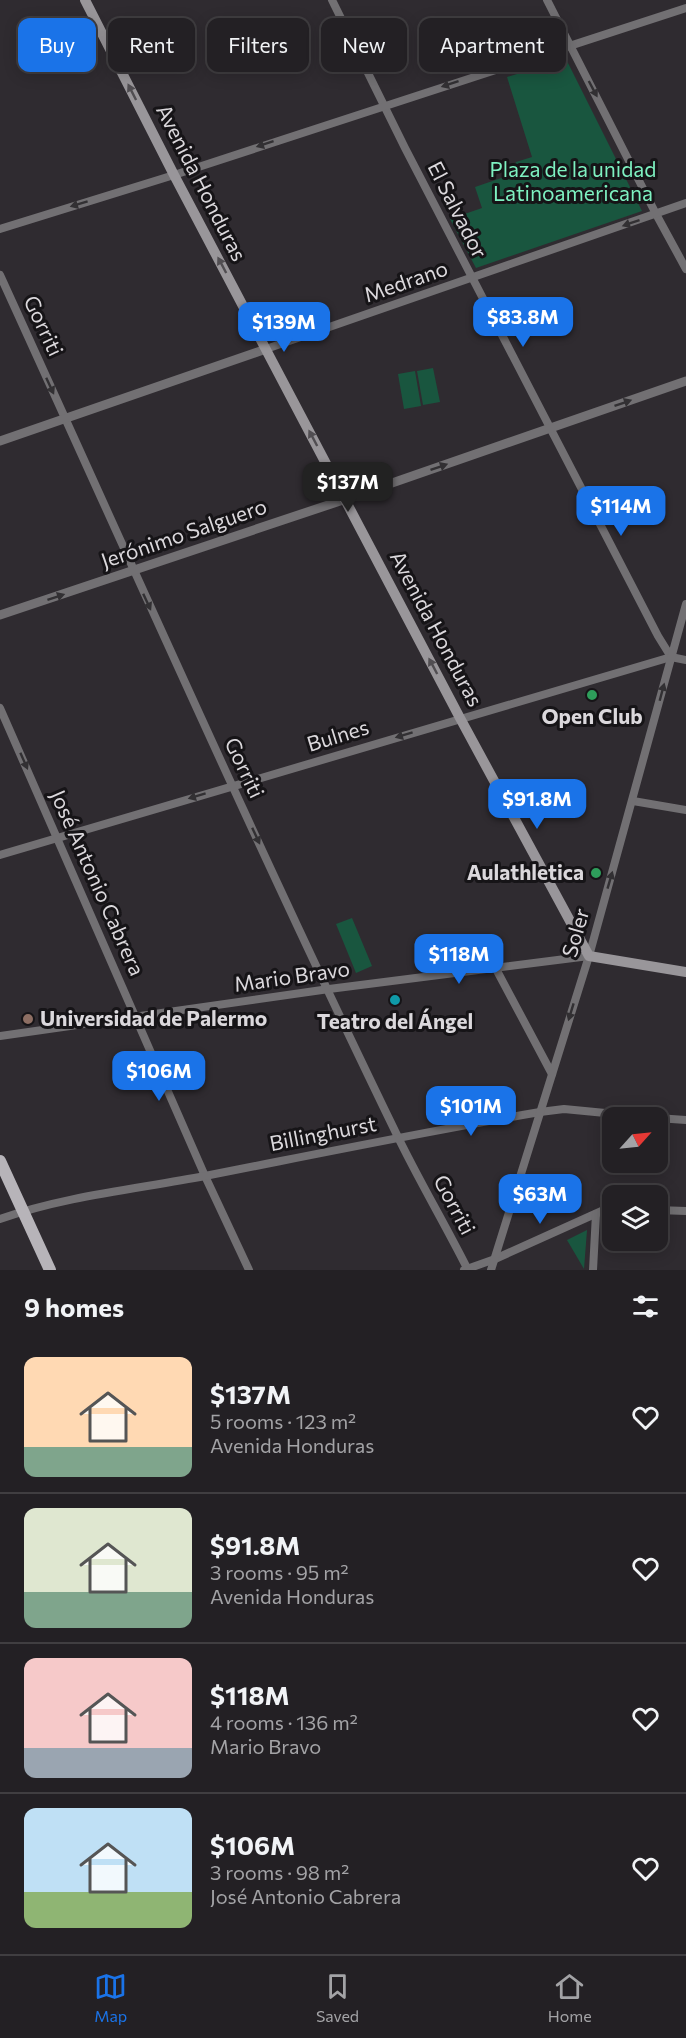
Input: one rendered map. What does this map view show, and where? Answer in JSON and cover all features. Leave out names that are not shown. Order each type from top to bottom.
[{"type":"main road","name":"Avenida Honduras","points":[[85,0],[174,175],[460,718],[589,956]]},
{"type":"main road","points":[[589,956],[686,972]]},
{"type":"main road","points":[[0,1161],[50,1270]]},
{"type":"street","name":"El Salvador","points":[[332,0],[472,279],[657,636],[671,657]]},
{"type":"street","points":[[547,0],[686,270]]},
{"type":"street","points":[[0,229],[174,175],[686,8]]},
{"type":"street","name":"Medrano","points":[[0,441],[686,203]]},
{"type":"street","name":"Gorriti","points":[[0,275],[133,571],[327,990],[466,1270]]},
{"type":"street","name":"Jerónimo Salguero","points":[[0,615],[346,499],[686,381]]},
{"type":"street","name":"Soler","points":[[491,1270],[589,956],[686,604]]},
{"type":"street","name":"Bulnes","points":[[0,855],[671,657],[686,660]]},
{"type":"street","name":"José Antonio Cabrera","points":[[0,708],[205,1176],[249,1270]]},
{"type":"street","points":[[633,801],[686,810]]},
{"type":"street","name":"Mario Bravo","points":[[0,1036],[589,956]]},
{"type":"street","points":[[495,967],[552,1074]]},
{"type":"street","name":"Billinghurst","points":[[0,1219],[22,1211],[398,1137],[564,1109],[602,1113]]},
{"type":"street","name":"Billinghurst","points":[[668,1119],[686,1120]]},
{"type":"street","points":[[668,1210],[686,1211]]},
{"type":"street","points":[[466,1270],[602,1211]]},
{"type":"street","points":[[593,1270],[596,1214]]},
{"type":"green space","name":"Plaza de la unidad Latinoamericana","points":[[566,59],[642,211],[476,268],[450,219],[482,208],[475,187],[510,175],[516,162],[532,157],[507,77],[523,72],[566,72]]},
{"type":"green space","points":[[433,368],[440,402],[423,405],[417,371]]},
{"type":"green space","points":[[415,371],[421,406],[404,409],[398,374]]},
{"type":"green space","points":[[352,918],[372,966],[356,973],[336,924]]},
{"type":"green space","points":[[587,1230],[584,1269],[567,1240]]},
{"type":"place","name":"Open Club","points":[[592,695]]},
{"type":"place","name":"Aulathletica","points":[[596,873]]},
{"type":"place","name":"Teatro del Ángel","points":[[395,1000]]},
{"type":"place","name":"Universidad de Palermo","points":[[28,1019]]}]
